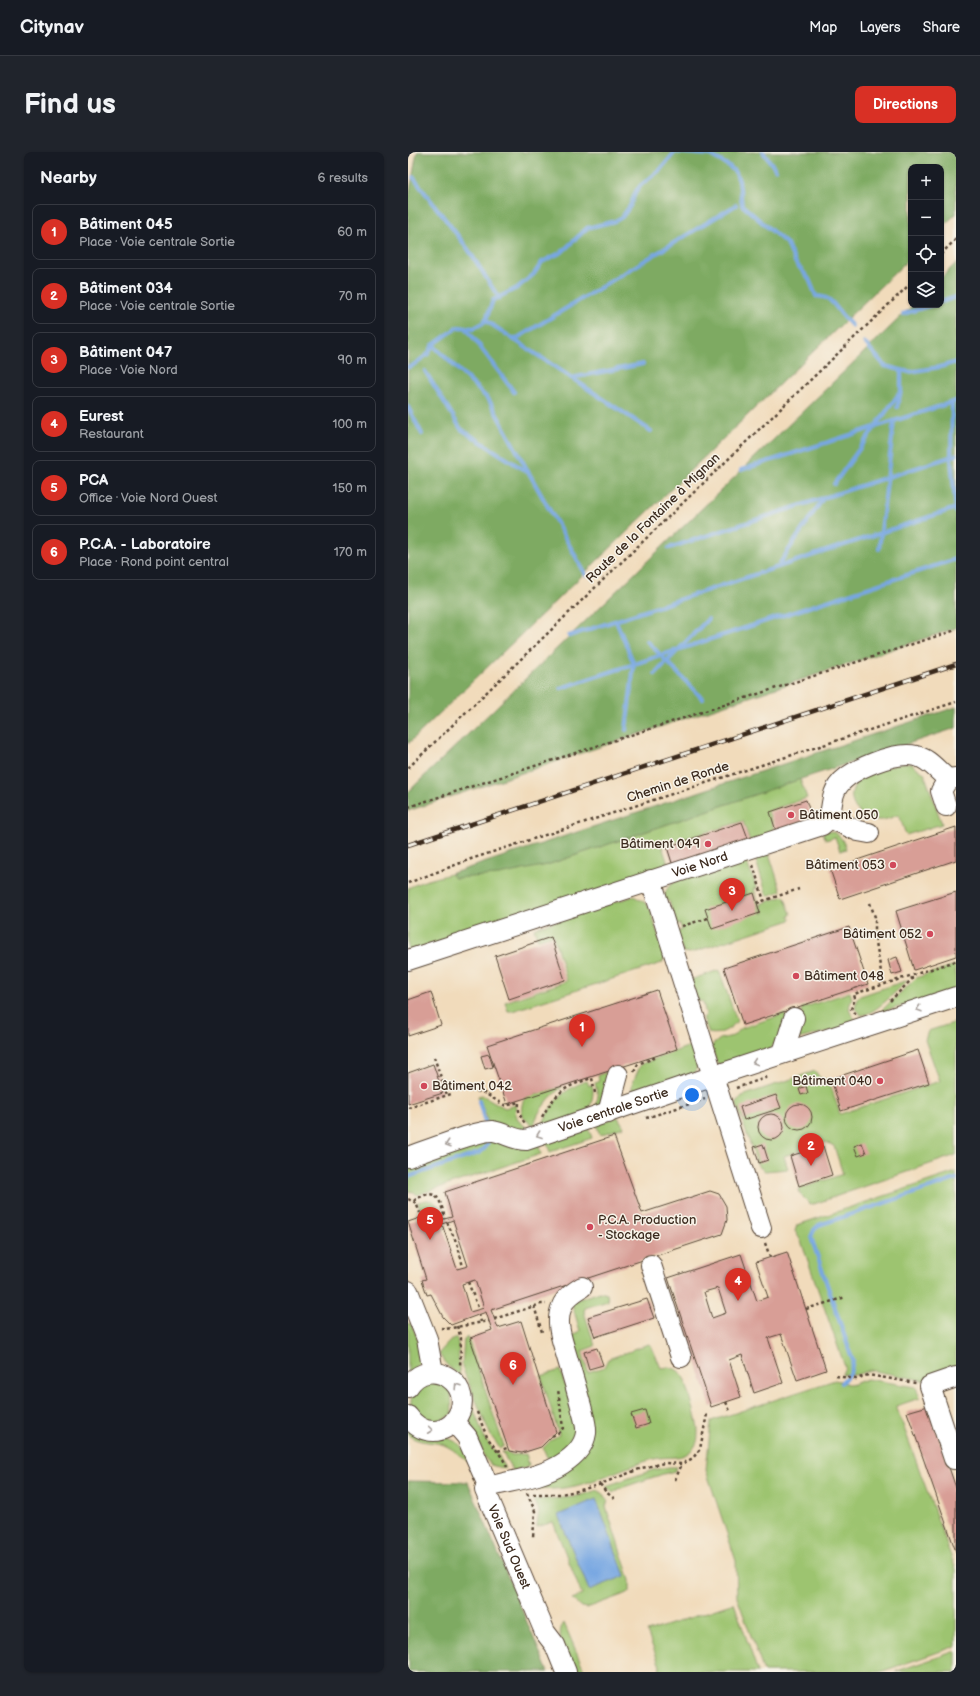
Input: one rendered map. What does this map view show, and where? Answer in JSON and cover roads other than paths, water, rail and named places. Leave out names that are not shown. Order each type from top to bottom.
[{"type":"street","points":[[869,833],[830,818],[833,794],[838,785],[847,777],[865,766],[902,755],[916,756],[927,760],[952,779],[942,791],[946,806]]},
{"type":"street","name":"Voie Nord","points":[[408,960],[822,825],[830,818]]},
{"type":"street","points":[[651,880],[763,1235]]},
{"type":"street","name":"Voie centrale Sortie","points":[[408,1157],[487,1132],[494,1131],[519,1140],[526,1140],[783,1053],[956,997]]},
{"type":"street","points":[[783,1053],[794,1018]]},
{"type":"street","points":[[608,1113],[625,1076]]},
{"type":"street","points":[[651,1265],[681,1357]]},
{"type":"street","points":[[490,1484],[546,1472],[566,1461],[575,1454],[583,1443],[586,1433],[585,1424],[560,1332],[559,1316],[562,1305],[570,1296],[582,1287]]},
{"type":"street","points":[[408,1291],[412,1314],[427,1339],[433,1372]]},
{"type":"street","points":[[408,1387],[418,1377],[433,1372],[448,1377],[458,1386],[462,1395],[460,1414],[454,1422],[442,1430],[427,1430],[414,1424],[408,1416]]},
{"type":"street","points":[[954,1459],[930,1386],[956,1377]]},
{"type":"street","name":"Voie Sud Ouest","points":[[454,1422],[467,1437],[490,1484],[486,1490],[519,1541],[545,1632],[555,1646],[566,1672]]},
{"type":"street","points":[[519,1541],[518,1547],[547,1614],[551,1618]]},
{"type":"water","points":[[596,1499],[625,1576],[589,1590],[558,1515]]},
{"type":"waterway","points":[[675,152],[710,155],[729,166],[736,173],[739,181],[742,205],[787,244],[795,262],[809,279],[816,296],[824,297],[830,300],[852,326]]},
{"type":"waterway","points":[[408,367],[412,366],[428,354],[433,345],[458,327],[474,328],[483,323],[487,317],[493,300],[517,288],[534,274],[542,262],[562,252],[587,228],[615,221],[622,217],[630,206],[636,191],[641,185],[660,170],[675,152]]},
{"type":"waterway","points":[[763,152],[776,170]]},
{"type":"waterway","points":[[413,177],[468,249],[499,298]]},
{"type":"waterway","points":[[514,340],[736,205]]},
{"type":"waterway","points":[[944,301],[956,297]]},
{"type":"waterway","points":[[903,314],[922,308]]},
{"type":"waterway","points":[[485,320],[651,431]]},
{"type":"waterway","points":[[467,329],[514,392]]},
{"type":"waterway","points":[[864,342],[885,366],[909,372],[940,367],[956,362]]},
{"type":"waterway","points":[[433,345],[489,400],[529,473]]},
{"type":"waterway","points":[[571,378],[643,364]]},
{"type":"waterway","points":[[897,407],[901,391],[901,370]]},
{"type":"waterway","points":[[425,371],[461,429],[529,473],[586,575]]},
{"type":"waterway","points":[[834,484],[901,391]]},
{"type":"waterway","points":[[741,470],[956,401]]},
{"type":"waterway","points":[[952,402],[951,459],[956,512]]},
{"type":"waterway","points":[[408,407],[422,434]]},
{"type":"waterway","points":[[879,549],[894,421]]},
{"type":"waterway","points":[[669,548],[956,455]]},
{"type":"waterway","points":[[780,563],[824,497]]},
{"type":"waterway","points":[[569,636],[956,508]]},
{"type":"waterway","points":[[561,688],[956,559]]},
{"type":"waterway","points":[[655,674],[708,619]]},
{"type":"waterway","points":[[616,621],[634,664],[626,730]]},
{"type":"waterway","points":[[647,641],[703,699]]},
{"type":"waterway","points":[[479,1101],[486,1126]]},
{"type":"waterway","points":[[408,1177],[479,1153],[484,1150],[488,1142],[488,1137]]},
{"type":"waterway","points":[[841,1383],[850,1373],[853,1361],[811,1237],[814,1230],[819,1225],[956,1179]]},
{"type":"railway","points":[[408,845],[956,664]]},
{"type":"place","name":"Bâtiment 050","points":[[791,815]]},
{"type":"place","name":"Bâtiment 049","points":[[708,844]]},
{"type":"place","name":"Bâtiment 053","points":[[893,865]]},
{"type":"place","name":"Bâtiment 047","points":[[732,911]]},
{"type":"place","name":"Bâtiment 052","points":[[930,934]]},
{"type":"place","name":"Bâtiment 048","points":[[796,976]]},
{"type":"place","name":"Bâtiment 045","points":[[582,1047]]},
{"type":"place","name":"Bâtiment 040","points":[[880,1081]]},
{"type":"place","name":"Bâtiment 042","points":[[424,1086]]},
{"type":"place","name":"Bâtiment 034","points":[[811,1166]]},
{"type":"place","name":"P.C.A. Production - Stockage","points":[[590,1227]]},
{"type":"place","name":"PCA","points":[[430,1240]]},
{"type":"place","name":"Eurest","points":[[738,1301]]},
{"type":"place","name":"P.C.A. - Laboratoire","points":[[513,1385]]}]
